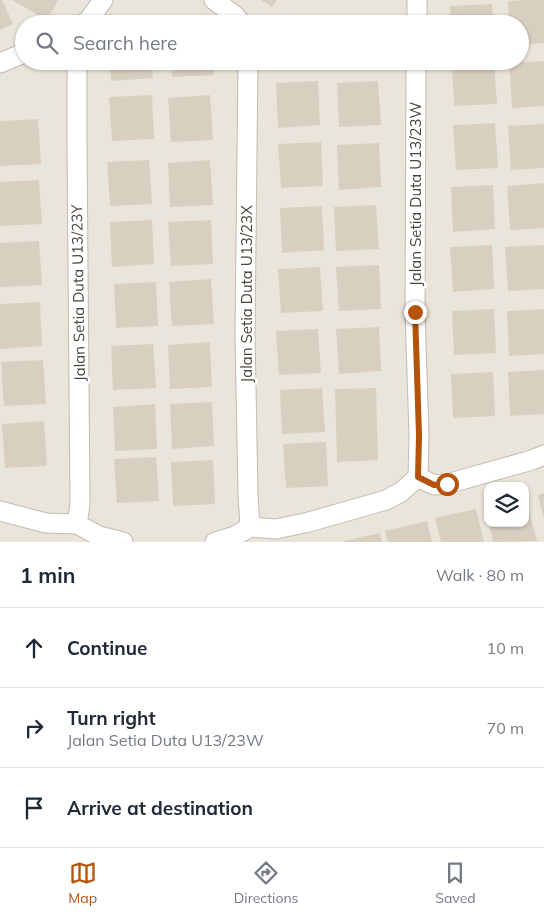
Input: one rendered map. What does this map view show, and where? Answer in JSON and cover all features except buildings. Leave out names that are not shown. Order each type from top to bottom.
[{"type":"street","points":[[92,15],[103,0]]},
{"type":"street","points":[[214,0],[234,15]]},
{"type":"street","points":[[417,0],[417,15]]},
{"type":"street","points":[[0,63],[15,57]]},
{"type":"street","name":"Jalan Setia Duta U13/23Y","points":[[76,524],[80,504],[77,70]]},
{"type":"street","name":"Jalan Setia Duta U13/23X","points":[[248,70],[245,334],[250,527]]},
{"type":"street","name":"Jalan Setia Duta U13/23W","points":[[416,70],[415,312],[419,435],[418,477]]},
{"type":"street","points":[[215,542],[235,536],[250,527],[276,529],[309,522],[386,500],[402,492],[418,477],[434,485],[447,484],[544,455]]},
{"type":"street","points":[[0,511],[46,523],[76,524],[99,536],[123,542]]},
{"type":"shaded area","points":[[0,0],[544,0],[544,542],[0,542]]},
{"type":"route","points":[[415,312],[419,435],[418,477],[434,485],[447,484]]}]
